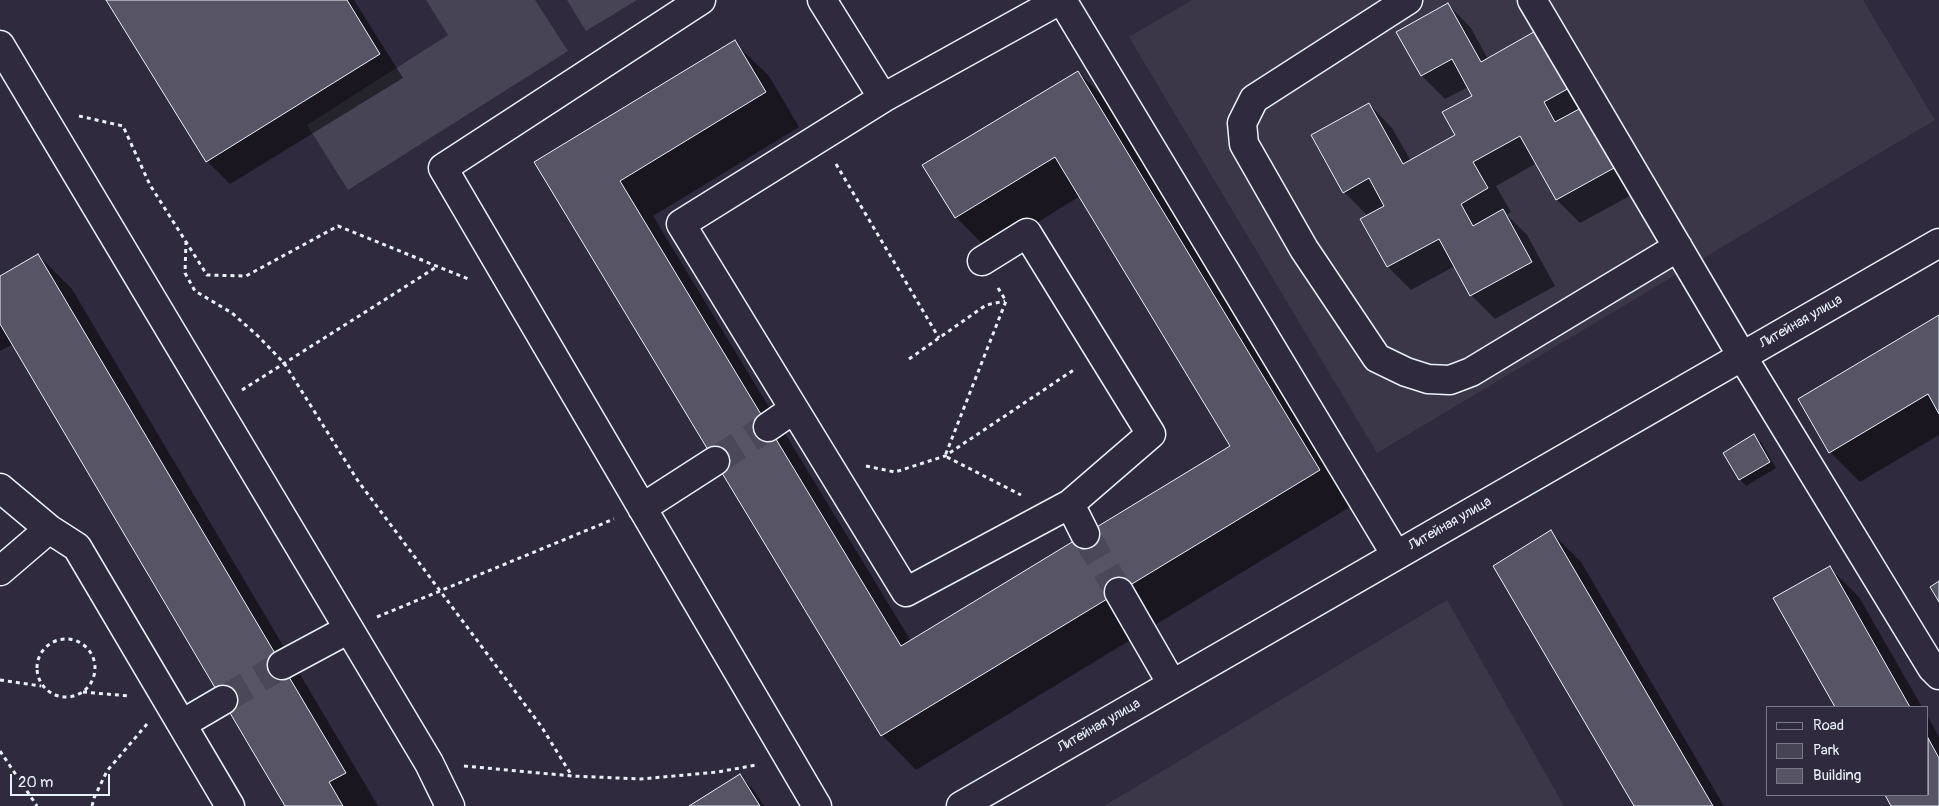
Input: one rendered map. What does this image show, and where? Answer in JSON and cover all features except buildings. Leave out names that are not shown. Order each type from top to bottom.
[{"type":"street","points":[[701,0],[443,168],[817,806]]},
{"type":"street","points":[[822,0],[883,98]]},
{"type":"street","points":[[982,261],[1028,233],[1151,434],[1070,504],[906,592],[681,224],[883,98],[1061,0],[1396,555]]},
{"type":"street","points":[[1408,0],[1254,99],[1242,123],[1244,144],[1304,249],[1377,358],[1406,372],[1428,379],[1450,380],[1471,372],[1678,248]]},
{"type":"street","points":[[1532,0],[1742,356],[1932,668],[1939,675]]},
{"type":"street","points":[[0,45],[429,763],[450,806]]},
{"type":"street","name":"Литейная улица","points":[[961,806],[1939,243]]},
{"type":"street","points":[[768,427],[794,409]]},
{"type":"street","points":[[642,508],[715,461]]},
{"type":"street","points":[[0,488],[49,529],[77,547],[230,806]]},
{"type":"street","points":[[1070,504],[1086,534]]},
{"type":"street","points":[[0,571],[49,529]]},
{"type":"street","points":[[1119,592],[1172,684]]},
{"type":"street","points":[[282,665],[349,629]]},
{"type":"street","points":[[182,724],[222,700]]},
{"type":"path","points":[[38,108],[123,126],[150,186],[207,275],[246,276],[338,226],[474,282]]},
{"type":"path","points":[[820,136],[939,338]]},
{"type":"path","points":[[186,241],[185,273],[195,291],[232,313],[284,363],[358,481],[541,726],[572,776]]},
{"type":"path","points":[[982,261],[1006,301]]},
{"type":"path","points":[[216,406],[438,266]]},
{"type":"path","points":[[909,359],[986,305],[1006,301]]},
{"type":"path","points":[[945,456],[1006,301]]},
{"type":"path","points":[[824,457],[895,472],[945,456],[1101,352]]},
{"type":"path","points":[[945,456],[1023,496]]},
{"type":"path","points":[[349,629],[642,508]]},
{"type":"path","points":[[63,638],[75,640],[86,646],[93,656],[95,676],[83,692],[72,697],[60,697],[49,693],[41,686],[36,673],[37,661],[42,650],[51,642],[63,638]]},
{"type":"path","points":[[0,680],[41,686]]},
{"type":"path","points":[[83,692],[168,699]]},
{"type":"path","points":[[92,806],[107,771],[168,699]]},
{"type":"path","points":[[0,751],[37,806]]},
{"type":"path","points":[[429,763],[572,776],[641,779],[718,772],[789,759]]},
{"type":"shaded area","points":[[1192,0],[1863,0],[1935,120],[1377,453],[1129,37]]},
{"type":"shaded area","points":[[1447,600],[1564,806],[1104,806]]},
{"type":"green space","points":[[426,0],[535,0],[568,51],[348,190],[307,125],[448,35]]},
{"type":"green space","points":[[567,0],[637,0],[586,31]]},
{"type":"tunnel","points":[[715,461],[768,427]]},
{"type":"tunnel","points":[[1085,534],[1119,592]]},
{"type":"tunnel","points":[[223,700],[282,665]]}]
